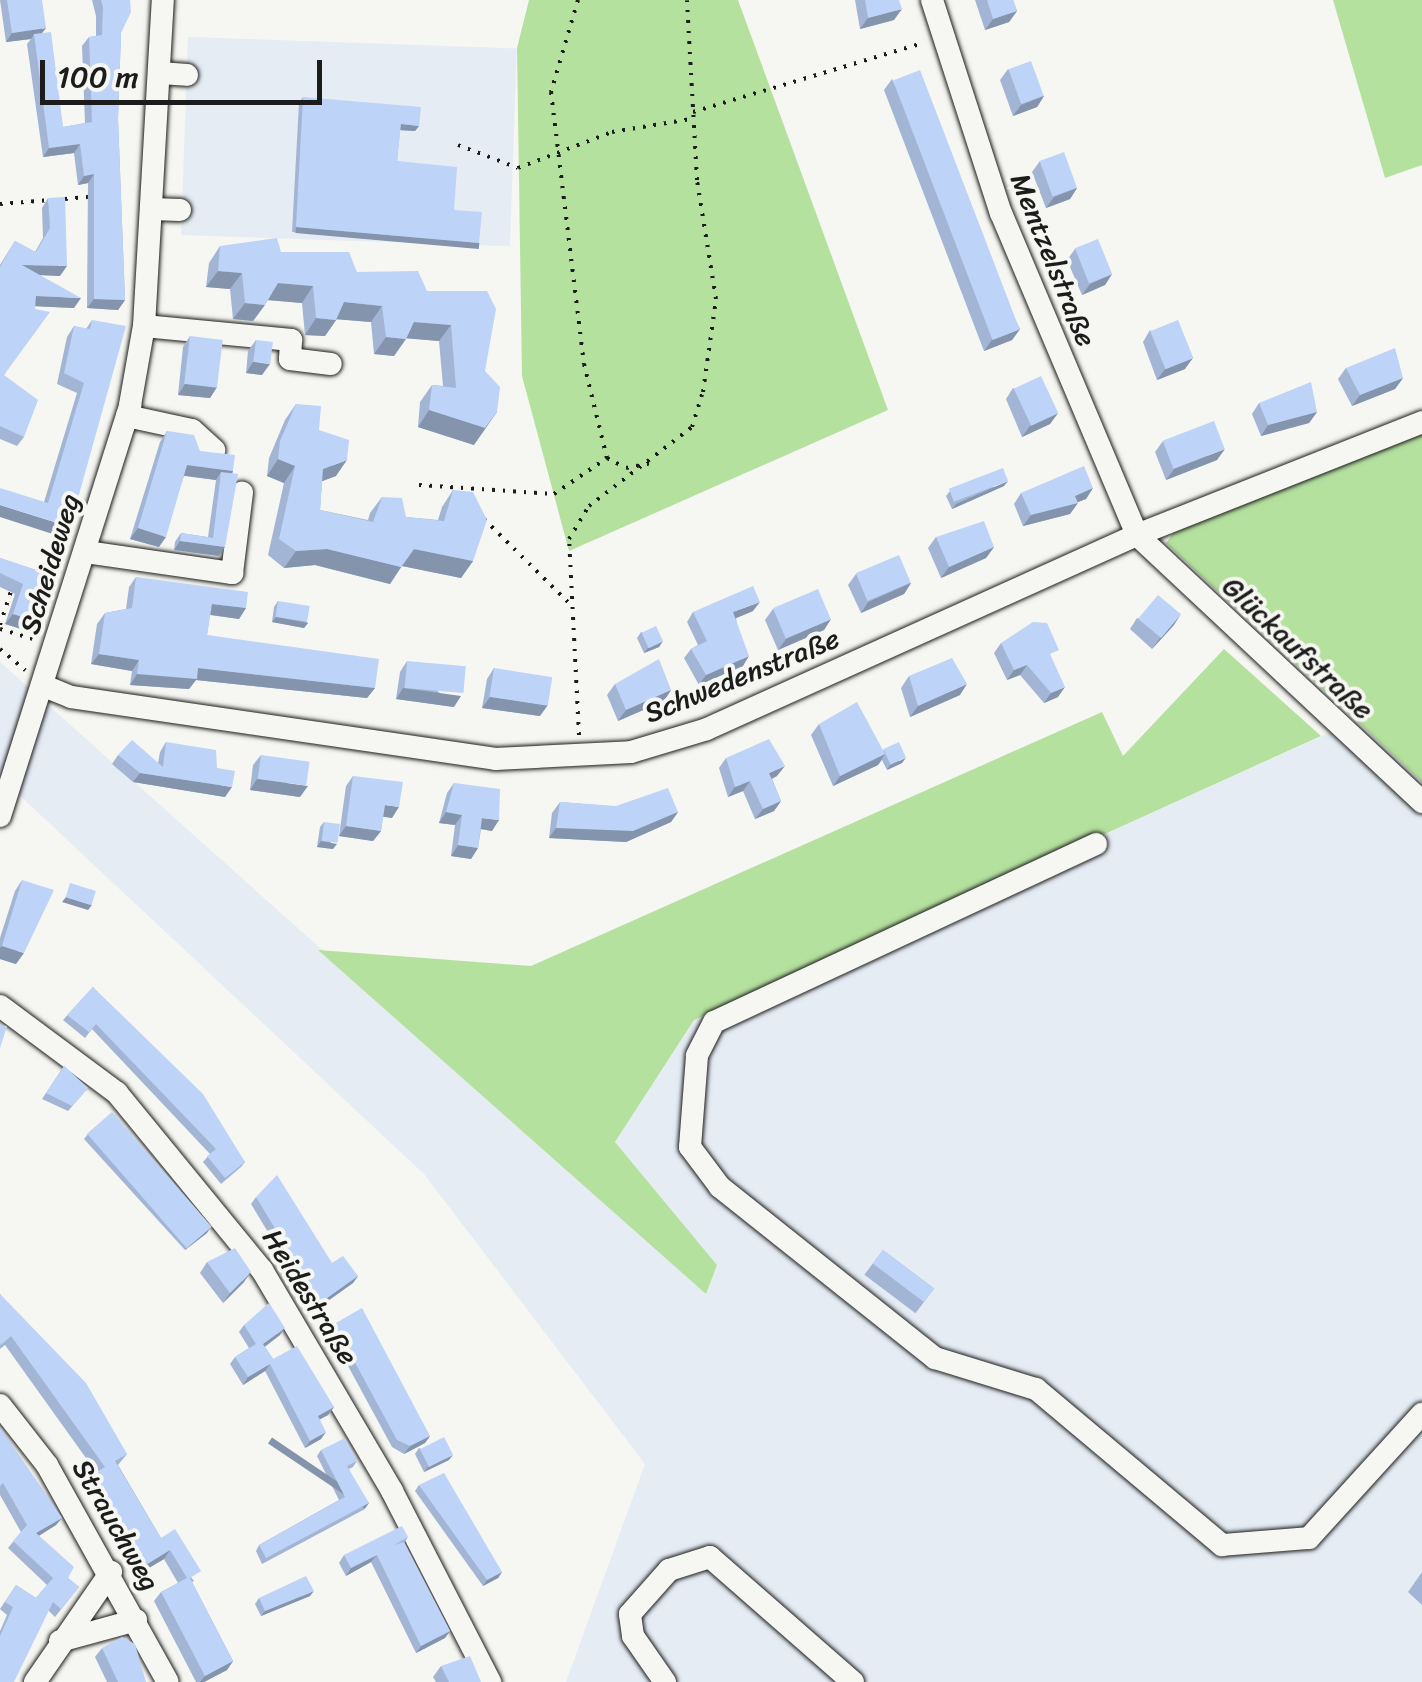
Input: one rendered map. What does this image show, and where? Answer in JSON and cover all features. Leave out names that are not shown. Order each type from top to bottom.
[{"type":"street","name":"Scheideweg","points":[[0,816],[127,416],[144,326],[164,0]]},
{"type":"street","name":"Mentzelstraße","points":[[932,0],[1000,214],[1137,535]]},
{"type":"street","points":[[160,74],[186,75]]},
{"type":"street","points":[[152,209],[180,210]]},
{"type":"street","points":[[144,326],[291,340],[290,359],[331,364]]},
{"type":"street","points":[[127,416],[192,430],[214,450]]},
{"type":"street","name":"Schwedenstraße","points":[[44,686],[71,698],[494,759],[580,760],[707,729],[1137,535],[1422,422]]},
{"type":"street","points":[[86,552],[232,574],[242,493]]},
{"type":"street","name":"Glückaufstraße","points":[[1137,535],[1422,802]]},
{"type":"street","points":[[1096,844],[714,1022],[697,1056],[690,1147],[720,1186],[935,1358],[1036,1390],[1222,1545],[1309,1538],[1422,1414]]},
{"type":"street","name":"Heidestraße","points":[[0,1006],[116,1093],[262,1270],[392,1491],[490,1682]]},
{"type":"street","name":"Strauchweg","points":[[0,1405],[111,1572],[168,1682]]},
{"type":"street","points":[[665,1682],[633,1636],[630,1614],[669,1570],[710,1557],[853,1682]]},
{"type":"street","points":[[35,1682],[57,1643],[111,1572]]},
{"type":"street","points":[[57,1643],[136,1620]]},
{"type":"path","points":[[578,0],[551,92],[584,364],[607,458],[626,468],[656,462]]},
{"type":"path","points":[[580,760],[569,540],[589,506],[656,462],[692,428],[716,299],[691,116],[687,0]]},
{"type":"path","points":[[458,145],[518,168],[559,152],[691,116],[942,37]]},
{"type":"path","points":[[0,204],[94,196]]},
{"type":"path","points":[[420,485],[554,494],[607,458]]},
{"type":"path","points":[[452,488],[465,501]]},
{"type":"path","points":[[478,514],[573,607]]},
{"type":"path","points":[[6,589],[0,627],[56,646]]},
{"type":"path","points":[[0,649],[44,686]]},
{"type":"shaded area","points":[[188,37],[517,48],[510,246],[181,235]]},
{"type":"shaded area","points":[[0,662],[706,1293],[717,1265],[615,1142],[694,1020],[1355,721],[1422,782],[1422,1682],[566,1682],[645,1464],[424,1174],[0,777]]},
{"type":"green space","points":[[529,0],[738,0],[888,410],[569,551],[522,376],[517,48]]},
{"type":"green space","points":[[1333,0],[1422,0],[1422,165],[1385,178]]},
{"type":"green space","points":[[1422,432],[1422,782],[1166,543],[1176,529]]},
{"type":"green space","points":[[1224,649],[1321,736],[694,1020],[615,1142],[717,1265],[706,1294],[318,950],[531,966],[1102,712],[1123,756]]},
{"type":"building","points":[[7,0],[42,0],[46,28],[12,33]]},
{"type":"building","points":[[101,0],[130,0],[131,12],[121,33],[118,119],[125,300],[94,299],[94,174],[84,176],[80,144],[49,148],[34,34],[51,32],[63,127],[92,122],[89,37],[102,35]]},
{"type":"building","points":[[865,0],[899,0],[902,9],[868,18]]},
{"type":"building","points":[[987,0],[1013,0],[1017,11],[993,19]]},
{"type":"building","points":[[1031,61],[1044,96],[1021,104],[1008,69]]},
{"type":"building","points":[[920,70],[1020,330],[993,340],[893,80]]},
{"type":"building","points":[[303,97],[421,107],[419,126],[401,124],[397,161],[457,167],[454,210],[482,212],[479,243],[296,227]]},
{"type":"building","points":[[1064,152],[1077,188],[1053,197],[1040,161]]},
{"type":"building","points":[[65,197],[67,266],[22,265],[81,298],[36,296],[35,309],[50,312],[4,375],[38,400],[24,437],[0,426],[0,267],[15,241],[36,252],[50,228],[48,198]]},
{"type":"building","points":[[277,238],[281,252],[349,252],[357,272],[418,271],[427,291],[487,291],[496,309],[485,371],[500,387],[497,412],[485,428],[429,410],[432,385],[456,388],[451,325],[414,322],[406,339],[386,337],[382,306],[344,302],[336,320],[316,318],[313,286],[278,283],[265,305],[245,303],[242,273],[218,271],[220,246]]},
{"type":"building","points":[[1098,239],[1112,274],[1089,284],[1075,248]]},
{"type":"building","points":[[92,320],[126,326],[70,527],[0,505],[0,488],[48,503],[84,383],[64,373],[74,326],[90,329]]},
{"type":"building","points":[[1178,320],[1193,358],[1166,369],[1150,331]]},
{"type":"building","points":[[190,336],[223,340],[217,388],[184,384]]},
{"type":"building","points":[[256,340],[273,342],[270,364],[253,362]]},
{"type":"building","points":[[1395,348],[1403,378],[1360,395],[1346,368]]},
{"type":"building","points":[[1041,376],[1058,413],[1031,426],[1014,389]]},
{"type":"building","points":[[1311,382],[1317,412],[1268,425],[1259,403]]},
{"type":"building","points":[[296,404],[321,406],[319,430],[349,440],[347,460],[323,469],[320,510],[373,522],[382,497],[402,498],[406,517],[444,521],[453,490],[473,492],[487,520],[473,561],[414,549],[401,567],[327,549],[296,551],[279,539],[295,466],[278,459],[280,441]]},
{"type":"building","points":[[1214,421],[1225,449],[1173,469],[1163,441]]},
{"type":"building","points":[[167,431],[194,435],[200,451],[235,455],[233,471],[187,465],[166,537],[138,528]]},
{"type":"building","points":[[1084,466],[1093,488],[1075,496],[1078,503],[1031,515],[1021,493]]},
{"type":"building","points":[[1003,468],[1008,481],[954,502],[949,489]]},
{"type":"building","points":[[221,472],[238,474],[225,547],[180,541],[181,533],[213,538]]},
{"type":"building","points":[[984,521],[994,547],[949,567],[936,537]]},
{"type":"building","points":[[899,555],[911,583],[867,601],[856,573]]},
{"type":"building","points":[[0,558],[54,576],[39,622],[13,614],[23,584],[0,573]]},
{"type":"building","points":[[136,577],[248,592],[246,608],[212,604],[207,635],[379,659],[375,688],[198,668],[197,679],[137,674],[139,660],[99,654],[105,613],[132,608]]},
{"type":"building","points":[[753,586],[760,602],[733,612],[749,656],[706,675],[691,649],[707,641],[693,612]]},
{"type":"building","points":[[818,589],[831,619],[786,639],[773,608]]},
{"type":"building","points":[[1158,595],[1181,614],[1161,638],[1138,619]]},
{"type":"building","points":[[278,601],[310,606],[307,622],[275,617]]},
{"type":"building","points":[[1033,622],[1047,623],[1059,650],[1050,654],[1065,687],[1051,693],[1027,665],[1014,670],[1001,643]]},
{"type":"building","points":[[656,626],[663,641],[649,648],[641,633]]},
{"type":"building","points":[[952,658],[967,684],[918,706],[909,676]]},
{"type":"building","points":[[659,659],[671,690],[626,710],[615,684]]},
{"type":"building","points":[[407,661],[466,666],[463,693],[405,688]]},
{"type":"building","points":[[494,668],[552,677],[548,706],[489,697]]},
{"type":"building","points":[[857,702],[885,754],[840,776],[819,724]]},
{"type":"building","points":[[769,739],[785,766],[769,773],[781,801],[763,809],[750,781],[735,787],[726,758]]},
{"type":"building","points":[[132,740],[163,767],[166,742],[216,750],[217,768],[235,771],[232,787],[140,773],[118,755]]},
{"type":"building","points":[[899,742],[906,758],[890,764],[883,749]]},
{"type":"building","points":[[261,755],[310,762],[306,786],[258,779]]},
{"type":"building","points":[[353,776],[403,782],[399,807],[385,805],[381,831],[346,826]]},
{"type":"building","points":[[454,783],[500,789],[499,820],[482,818],[478,848],[458,845],[462,815],[446,812]]},
{"type":"building","points":[[668,788],[678,812],[633,831],[556,828],[560,802],[616,806]]},
{"type":"building","points":[[324,822],[340,824],[338,843],[322,841]]},
{"type":"building","points":[[22,880],[54,890],[24,953],[2,946]]},
{"type":"building","points":[[70,883],[96,891],[91,905],[66,897]]},
{"type":"building","points":[[93,987],[203,1094],[245,1162],[225,1178],[207,1156],[216,1149],[96,1024],[89,1032],[67,1015]]},
{"type":"building","points":[[0,1025],[7,1026],[0,1048]]},
{"type":"building","points":[[64,1066],[88,1088],[72,1106],[46,1093]]},
{"type":"building","points":[[112,1112],[212,1227],[187,1248],[87,1134]]},
{"type":"building","points":[[277,1175],[332,1263],[343,1256],[358,1276],[320,1303],[256,1197]]},
{"type":"building","points":[[235,1248],[251,1272],[230,1293],[207,1262]]},
{"type":"building","points":[[883,1250],[934,1289],[924,1302],[873,1264]]},
{"type":"building","points":[[0,1294],[86,1383],[127,1454],[115,1461],[161,1538],[175,1529],[201,1571],[190,1578],[233,1661],[205,1676],[161,1592],[187,1578],[170,1550],[144,1566],[93,1474],[105,1467],[11,1336],[1,1345]]},
{"type":"building","points":[[269,1303],[285,1328],[263,1344],[273,1359],[297,1346],[334,1407],[318,1416],[326,1432],[310,1441],[270,1364],[248,1377],[235,1357],[256,1344],[244,1325]]},
{"type":"building","points":[[362,1308],[430,1436],[410,1446],[397,1440],[334,1324]]},
{"type":"building","points":[[0,1428],[62,1518],[36,1533],[74,1567],[68,1578],[79,1587],[61,1609],[53,1602],[14,1682],[0,1682],[0,1636],[13,1607],[5,1602],[16,1585],[36,1598],[53,1578],[13,1541],[27,1525],[3,1483],[0,1486]]},
{"type":"building","points":[[444,1437],[453,1455],[429,1467],[420,1449]]},
{"type":"building","points":[[345,1438],[357,1461],[347,1466],[369,1503],[266,1558],[259,1545],[345,1497],[321,1450]]},
{"type":"building","points":[[444,1473],[502,1572],[487,1580],[419,1485]]},
{"type":"building","points":[[402,1526],[408,1537],[394,1545],[404,1542],[450,1631],[421,1646],[377,1555],[351,1568],[344,1555]]},
{"type":"building","points":[[306,1576],[314,1591],[265,1611],[259,1598]]},
{"type":"building","points":[[122,1637],[135,1644],[146,1682],[118,1682],[102,1648]]},
{"type":"building","points":[[470,1656],[481,1682],[449,1682],[441,1666]]}]
